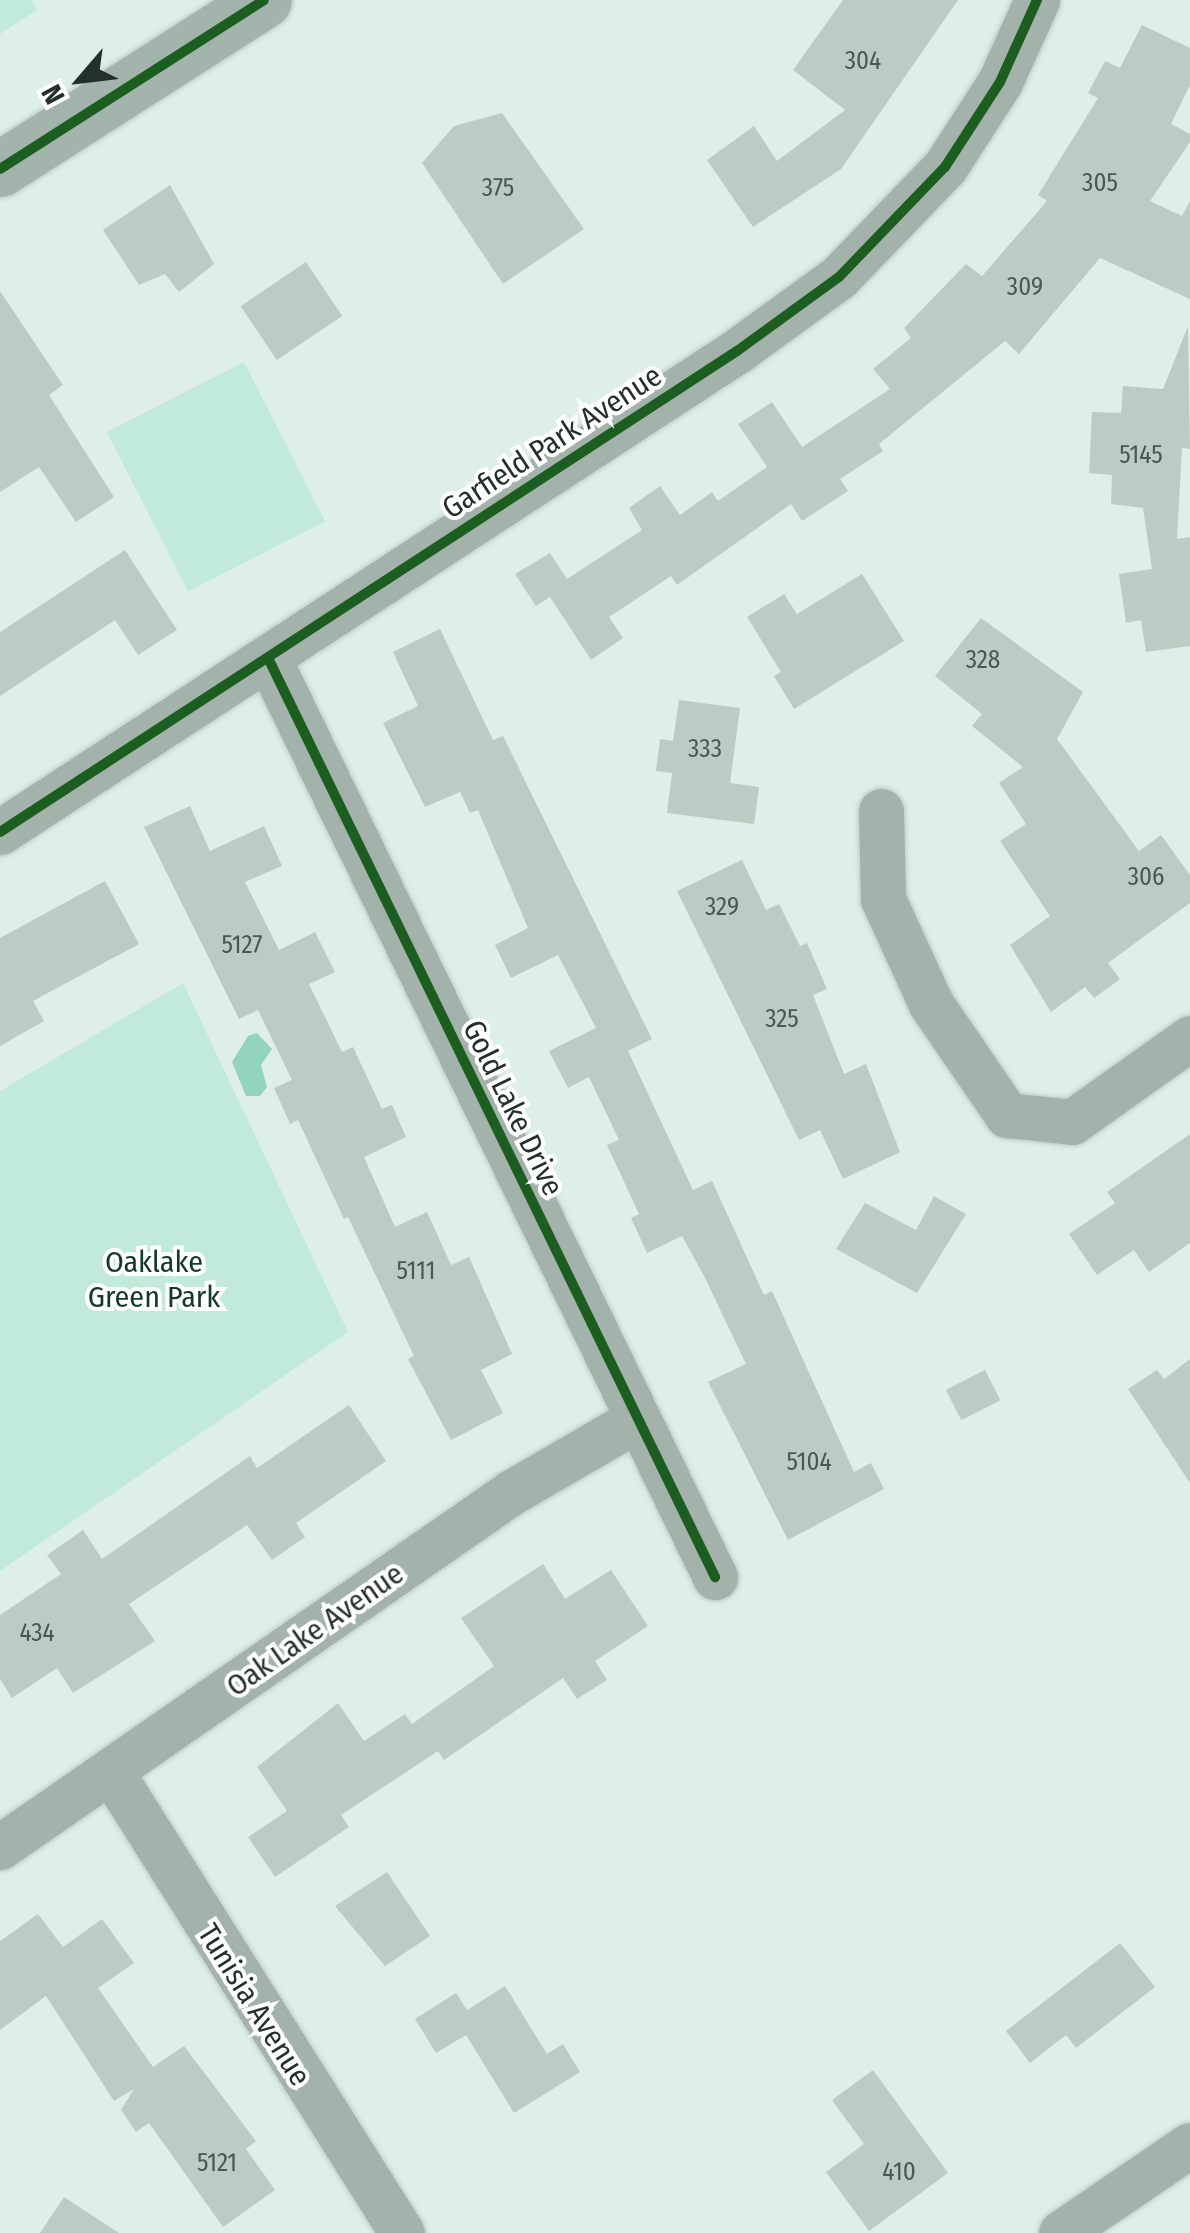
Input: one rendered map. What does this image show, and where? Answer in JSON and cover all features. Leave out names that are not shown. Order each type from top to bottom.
[{"type":"main road","points":[[0,169],[264,0]]},
{"type":"street","name":"Garfield Park Avenue","points":[[0,832],[269,660],[737,350],[864,255],[918,200],[975,124],[1038,0]]},
{"type":"street","name":"Gold Lake Drive","points":[[269,660],[714,1577]]},
{"type":"street","points":[[881,811],[883,899],[931,1004],[1007,1115],[1072,1122],[1190,1038]]},
{"type":"street","name":"Oak Lake Avenue","points":[[0,1847],[112,1773],[512,1492],[636,1420]]},
{"type":"street","name":"Tunisia Avenue","points":[[112,1773],[402,2233]]},
{"type":"street","points":[[1062,2233],[1190,2146]]},
{"type":"green space","points":[[0,0],[31,0],[37,10],[0,34]]},
{"type":"green space","points":[[244,362],[325,521],[188,591],[107,432]]},
{"type":"green space","name":"Oaklake Green Park","points":[[183,983],[348,1332],[0,1571],[0,1091]]},
{"type":"shaded area","points":[[257,1033],[272,1049],[261,1065],[267,1087],[260,1096],[246,1096],[232,1062],[248,1036]]},
{"type":"building","points":[[843,0],[958,0],[841,169],[753,227],[707,160],[754,126],[777,161],[845,110],[793,70]]},
{"type":"building","points":[[1142,25],[1190,48],[1190,85],[1171,124],[1190,134],[1190,142],[1150,201],[1182,216],[1190,201],[1190,299],[1100,258],[1019,354],[1005,341],[879,444],[883,451],[840,479],[848,491],[802,521],[791,504],[677,585],[671,576],[609,617],[623,638],[591,660],[550,597],[536,606],[515,574],[550,553],[567,579],[642,530],[629,508],[660,486],[680,515],[712,492],[718,501],[767,467],[738,424],[772,402],[802,447],[890,389],[873,369],[911,338],[904,328],[966,264],[982,276],[1047,201],[1038,195],[1098,98],[1088,93],[1105,61],[1120,68]]},
{"type":"building","points":[[502,113],[584,229],[503,284],[422,163],[454,126]]},
{"type":"building","points":[[170,185],[214,264],[179,292],[165,274],[139,285],[103,230]]},
{"type":"building","points":[[306,262],[342,316],[277,360],[241,306]]},
{"type":"building","points":[[0,291],[63,385],[49,395],[114,497],[76,522],[39,467],[0,492]]},
{"type":"building","points":[[1188,326],[1190,449],[1182,448],[1177,539],[1190,537],[1190,646],[1146,652],[1141,620],[1126,623],[1119,574],[1152,569],[1143,508],[1111,504],[1112,475],[1089,473],[1092,412],[1121,413],[1123,386],[1163,389]]},
{"type":"building","points":[[125,550],[177,630],[138,655],[115,620],[0,696],[0,632]]},
{"type":"building","points":[[862,574],[904,641],[794,709],[774,676],[781,672],[747,617],[784,594],[797,614]]},
{"type":"building","points":[[981,618],[1083,692],[1057,739],[1139,851],[1161,835],[1190,875],[1190,903],[1108,963],[1120,979],[1094,998],[1085,987],[1051,1012],[1010,945],[1050,916],[1000,841],[1026,824],[999,783],[1023,767],[972,726],[982,714],[935,676]]},
{"type":"building","points":[[440,629],[493,740],[503,736],[652,1039],[628,1051],[693,1190],[712,1181],[764,1295],[772,1291],[854,1472],[871,1463],[884,1489],[788,1540],[708,1382],[746,1364],[704,1276],[682,1236],[647,1253],[631,1218],[639,1214],[607,1145],[619,1140],[589,1077],[568,1088],[549,1051],[596,1028],[558,955],[511,978],[495,945],[528,928],[478,810],[470,813],[460,792],[425,807],[383,723],[418,706],[393,652]]},
{"type":"building","points":[[679,700],[740,708],[730,783],[759,787],[754,824],[667,813],[672,773],[656,771],[660,739],[673,741]]},
{"type":"building","points":[[190,806],[210,851],[264,826],[282,866],[245,882],[279,950],[315,932],[335,972],[309,984],[342,1052],[353,1047],[382,1109],[392,1105],[406,1137],[364,1157],[395,1227],[427,1212],[451,1265],[469,1257],[512,1354],[481,1370],[503,1413],[451,1440],[408,1359],[414,1356],[348,1217],[344,1219],[298,1120],[290,1124],[274,1088],[292,1080],[258,1010],[239,1019],[144,827]]},
{"type":"building","points":[[742,860],[766,910],[779,904],[800,946],[807,943],[827,989],[813,995],[844,1074],[866,1064],[900,1152],[843,1179],[820,1130],[799,1140],[677,891]]},
{"type":"building","points":[[105,881],[139,944],[33,1001],[44,1021],[0,1046],[0,938]]},
{"type":"building","points":[[1190,1134],[1190,1243],[1149,1272],[1134,1250],[1097,1275],[1069,1234],[1115,1203],[1107,1192]]},
{"type":"building","points":[[934,1196],[966,1214],[917,1293],[836,1249],[865,1203],[916,1230]]},
{"type":"building","points":[[1190,1359],[1190,1483],[1128,1389],[1157,1370],[1164,1379]]},
{"type":"building","points":[[985,1370],[1000,1400],[961,1420],[946,1390]]},
{"type":"building","points":[[349,1405],[386,1461],[296,1523],[305,1537],[272,1560],[247,1525],[129,1604],[155,1641],[73,1693],[57,1668],[12,1698],[0,1679],[0,1615],[61,1574],[47,1555],[83,1530],[102,1559],[250,1456],[257,1468]]},
{"type":"building","points":[[543,1564],[565,1599],[611,1570],[648,1626],[595,1661],[607,1680],[577,1699],[563,1678],[444,1760],[438,1751],[341,1815],[349,1827],[275,1877],[248,1837],[287,1811],[257,1767],[338,1703],[364,1741],[405,1714],[412,1724],[494,1666],[461,1618]]},
{"type":"building","points":[[387,1872],[430,1936],[385,1966],[335,1906]]},
{"type":"building","points":[[38,1914],[63,1947],[102,1919],[134,1963],[98,1988],[153,2067],[184,2046],[256,2141],[246,2149],[275,2190],[223,2227],[149,2123],[136,2132],[121,2110],[134,2089],[114,2101],[46,1996],[0,2030],[0,1941]]},
{"type":"building","points":[[1120,1943],[1155,1987],[1076,2048],[1066,2035],[1030,2063],[1006,2031]]},
{"type":"building","points":[[505,1986],[547,2054],[563,2044],[580,2072],[514,2113],[466,2035],[436,2053],[415,2019],[456,1993],[467,2010]]},
{"type":"building","points":[[873,2070],[948,2173],[869,2231],[826,2172],[864,2144],[832,2100]]},
{"type":"building","points":[[64,2197],[119,2233],[40,2233]]},
{"type":"cycle path","points":[[0,169],[264,0]]},
{"type":"cycle path","points":[[0,832],[737,351],[839,277],[945,167],[1000,82],[1037,0]]},
{"type":"cycle path","points":[[269,660],[715,1577]]}]
